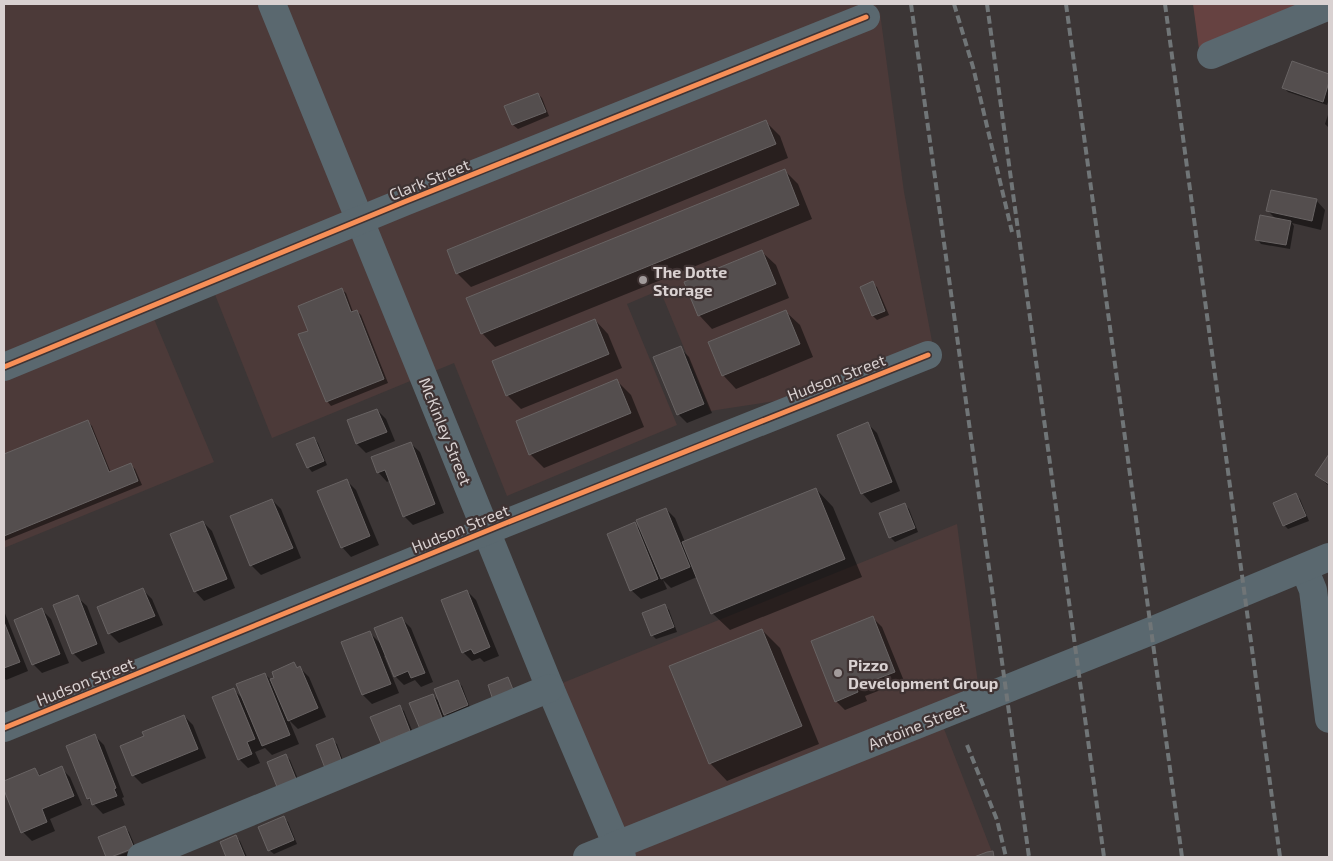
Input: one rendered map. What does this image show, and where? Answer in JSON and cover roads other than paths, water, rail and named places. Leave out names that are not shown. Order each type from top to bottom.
[{"type":"street","name":"McKinley Street","points":[[272,4],[550,688],[619,851]]},
{"type":"street","points":[[1211,55],[1329,6]]},
{"type":"street","name":"Clark Street","points":[[4,367],[866,17]]},
{"type":"street","name":"Hudson Street","points":[[4,728],[486,530],[928,355]]},
{"type":"street","name":"Antoine Street","points":[[587,857],[619,851],[1329,557]]},
{"type":"street","points":[[1304,568],[1313,590],[1329,719]]},
{"type":"street","points":[[141,857],[550,688]]},
{"type":"railway","points":[[911,4],[1029,857]]},
{"type":"railway","points":[[954,4],[973,67],[1012,232]]},
{"type":"railway","points":[[987,4],[1104,857]]},
{"type":"railway","points":[[1066,4],[1182,857]]},
{"type":"railway","points":[[1165,4],[1280,857]]},
{"type":"railway","points":[[967,745],[997,820],[1006,857]]},
{"type":"place","name":"The Dotte Storage","points":[[643,280]]},
{"type":"place","name":"Pizzo Development Group","points":[[838,673]]}]
